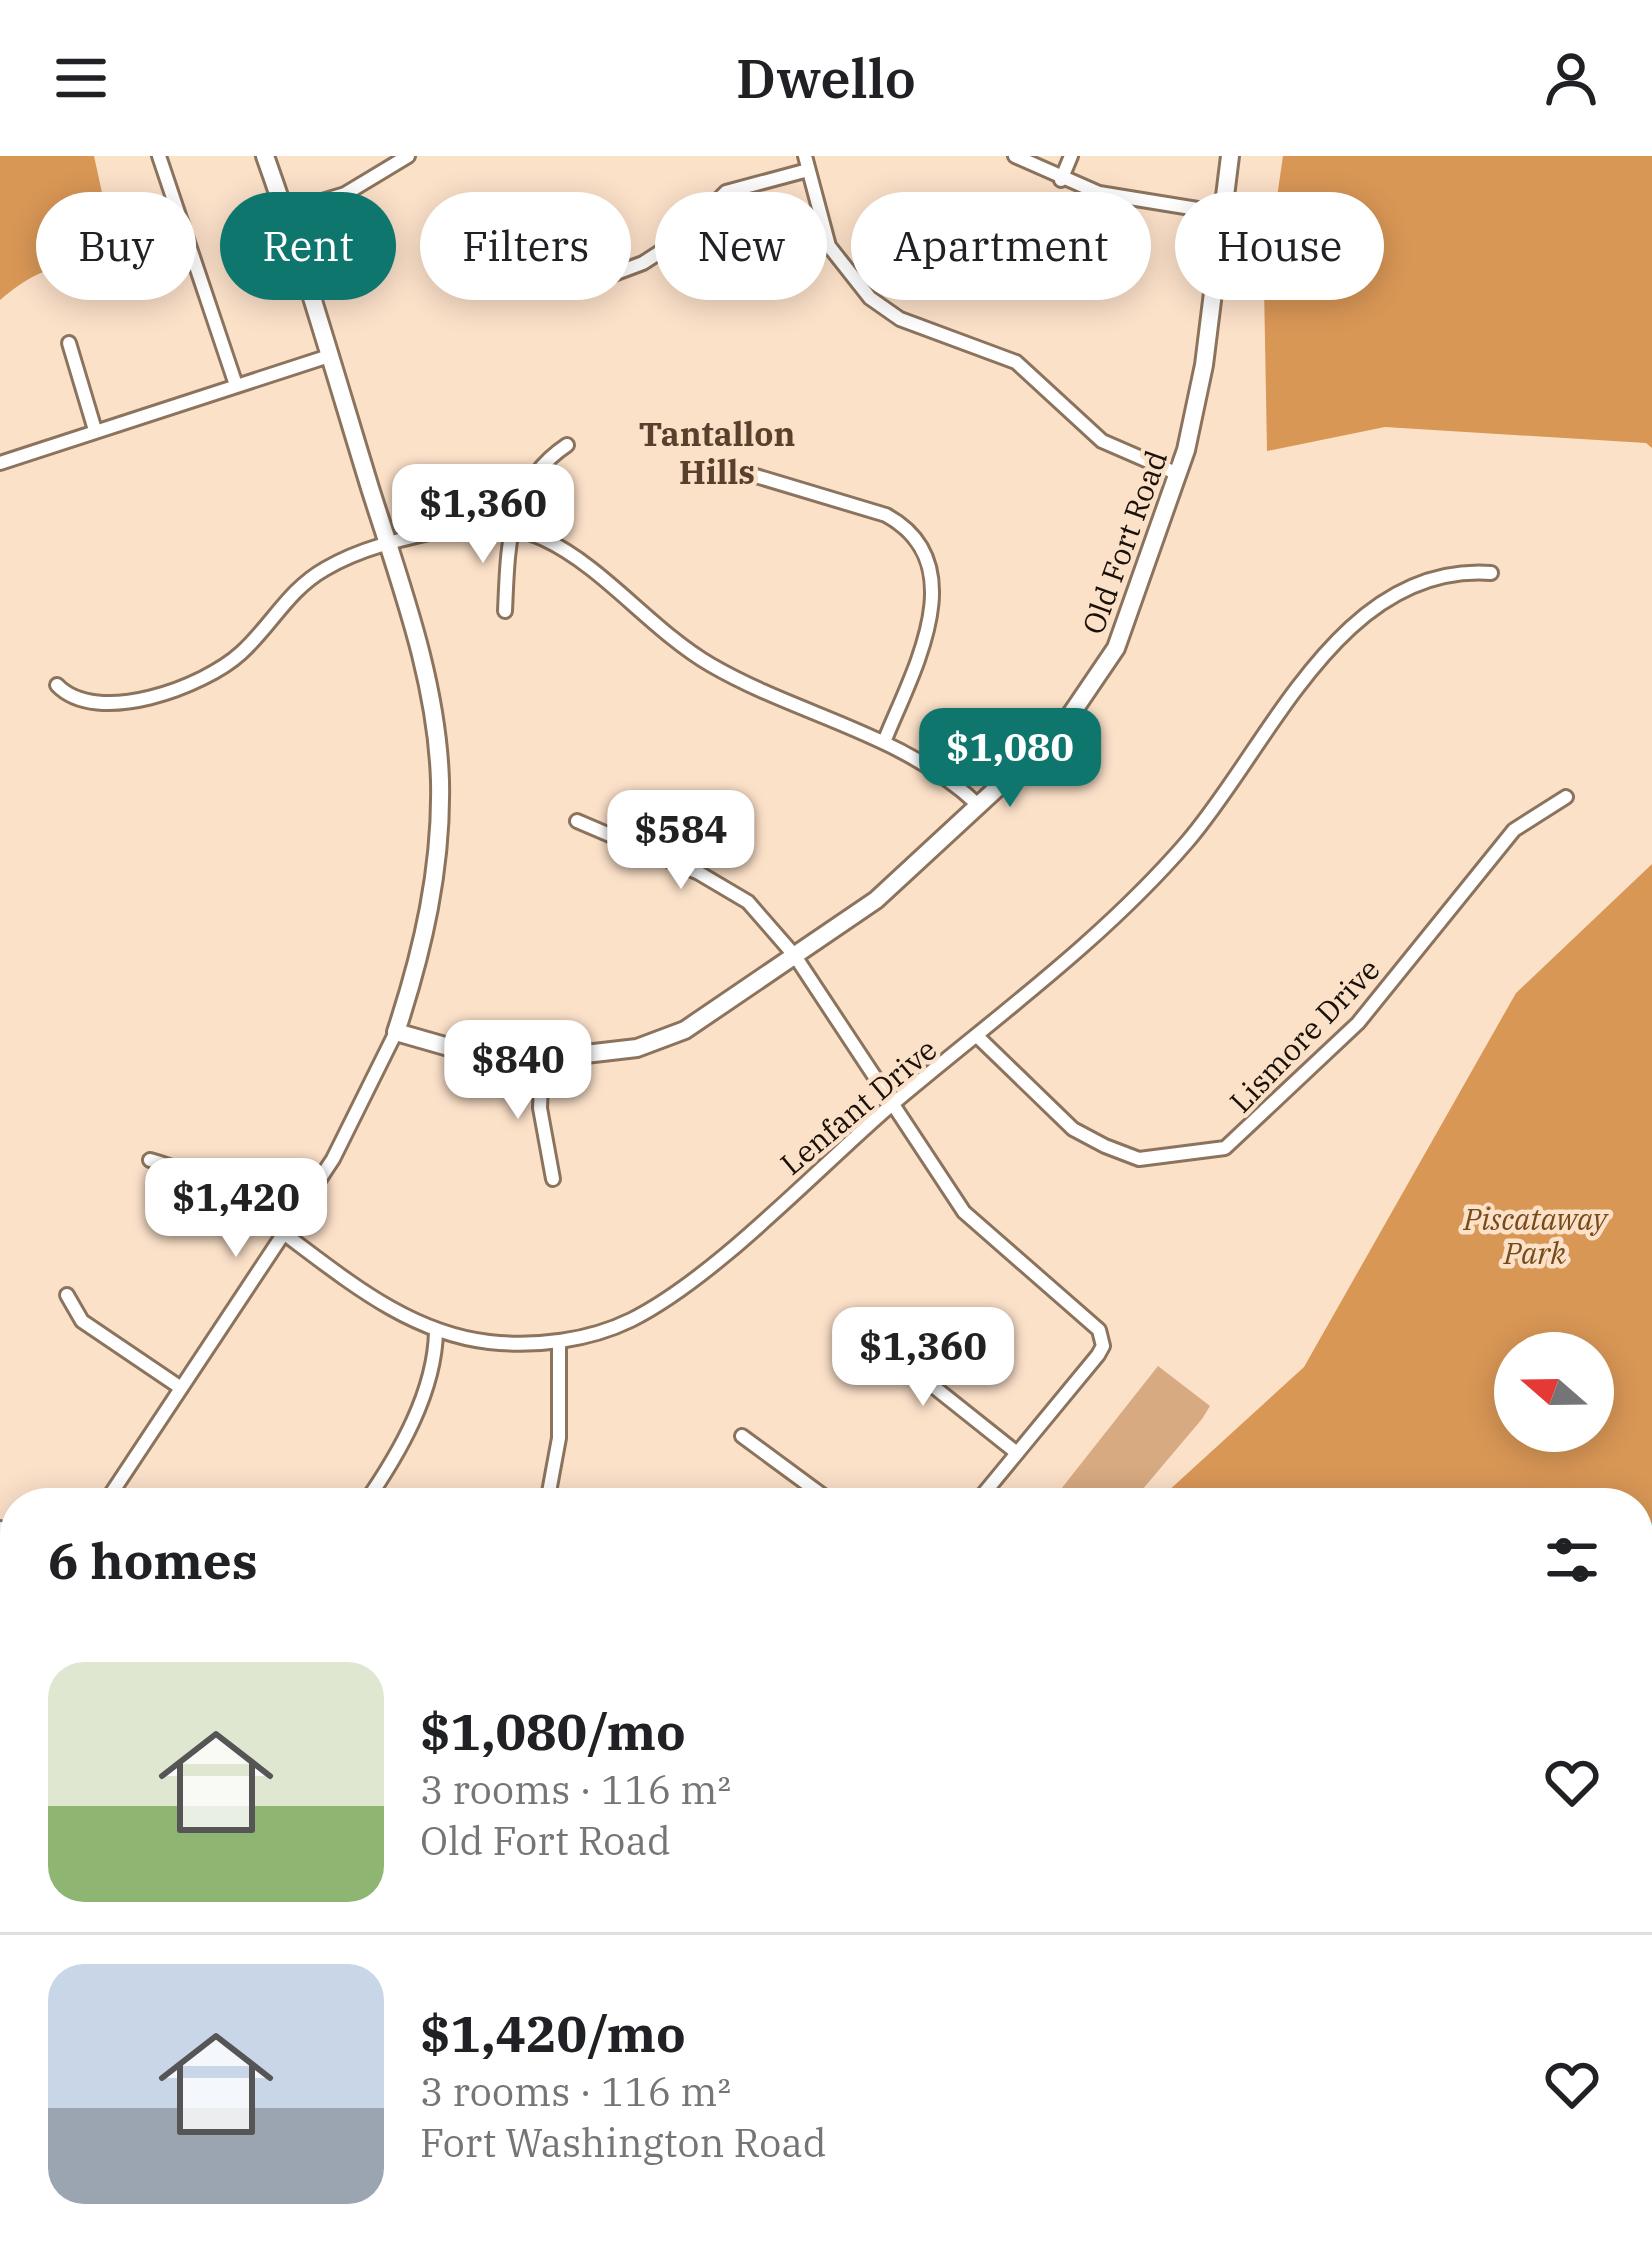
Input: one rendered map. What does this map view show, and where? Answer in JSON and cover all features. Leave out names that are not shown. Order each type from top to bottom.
[{"type":"main road","points":[[265,156],[278,192]]},
{"type":"main road","name":"Old Fort Road","points":[[1225,192],[1230,156]]},
{"type":"main road","points":[[312,300],[429,686],[440,777],[429,917],[396,1032]]},
{"type":"main road","name":"Old Fort Road","points":[[396,1032],[452,1048],[542,1059],[637,1048],[685,1030],[876,900],[1061,729],[1093,690],[1124,631],[1178,474],[1204,365],[1212,300]]},
{"type":"street","points":[[159,156],[236,386]]},
{"type":"street","points":[[1015,156],[1061,180],[1109,196],[1175,206]]},
{"type":"street","points":[[1061,180],[1071,156]]},
{"type":"street","points":[[348,192],[404,157]]},
{"type":"street","points":[[631,268],[677,241],[735,187],[807,163],[829,247],[870,298],[899,319],[1016,362],[1102,441],[1178,474]]},
{"type":"street","points":[[69,343],[95,430]]},
{"type":"street","points":[[0,464],[329,356]]},
{"type":"street","points":[[505,611],[510,526],[530,480],[567,445]]},
{"type":"street","points":[[746,473],[886,515],[905,529],[924,558],[932,579],[933,610],[884,742]]},
{"type":"street","points":[[58,686],[81,703],[120,704],[207,675],[242,652],[310,579],[387,542],[472,525],[510,526],[569,553],[646,621],[710,664],[914,754],[977,804]]},
{"type":"street","name":"Lenfant Drive","points":[[150,1160],[188,1170],[373,1296],[436,1331],[491,1342],[559,1342],[632,1320],[686,1284],[892,1105],[978,1037],[1186,843],[1347,631],[1416,586],[1460,571],[1491,573]]},
{"type":"street","name":"Lismore Drive","points":[[978,1037],[1073,1129],[1105,1146],[1139,1159],[1225,1148],[1358,1023],[1514,830],[1566,797]]},
{"type":"street","points":[[577,821],[699,874],[748,902],[795,956],[979,1229],[1103,1337],[1098,1354],[988,1488]]},
{"type":"street","points":[[115,1488],[354,1122],[396,1032]]},
{"type":"street","points":[[542,1059],[541,1108],[553,1178]]},
{"type":"street","points":[[67,1295],[82,1321],[181,1388]]},
{"type":"street","points":[[860,1328],[1016,1453]]},
{"type":"street","points":[[373,1488],[414,1416],[435,1356],[436,1331]]},
{"type":"street","points":[[550,1488],[561,1423],[559,1342]]},
{"type":"street","points":[[742,1436],[813,1488]]},
{"type":"shaded area","points":[[1158,1366],[1210,1406],[1144,1488],[1062,1488]]},
{"type":"green space","points":[[0,156],[94,156],[102,192],[36,192],[36,276],[0,300]]},
{"type":"green space","points":[[1283,156],[1652,156],[1652,448],[1646,443],[1385,427],[1267,451],[1264,300],[1384,300],[1384,192],[1278,192]]},
{"type":"green space","name":"Piscataway Park","points":[[1652,864],[1652,1488],[1171,1488],[1304,1367],[1516,993]]},
{"type":"district","name":"Tantallon Hills","points":[[717,452]]}]
